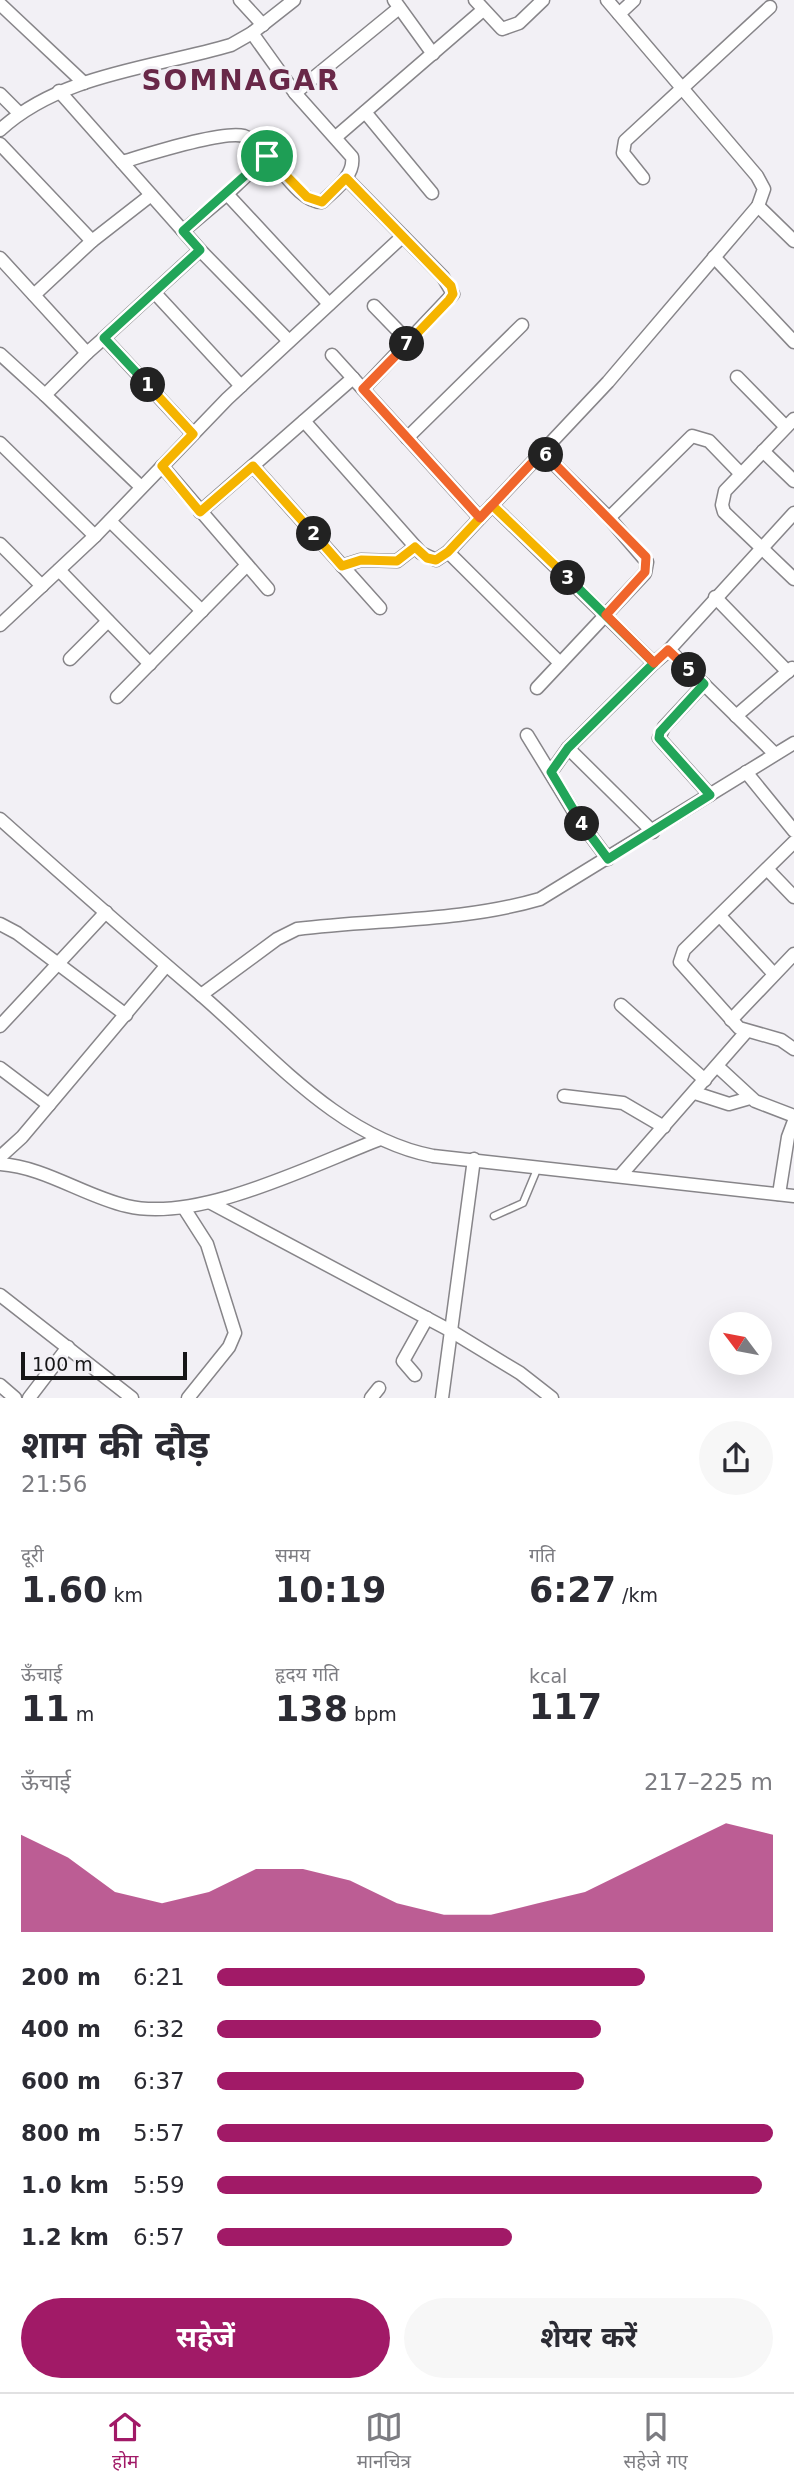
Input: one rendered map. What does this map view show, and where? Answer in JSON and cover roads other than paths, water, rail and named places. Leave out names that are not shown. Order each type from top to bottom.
[{"type":"street","points":[[122,162],[234,135],[254,141],[312,201],[322,202],[346,178],[353,162],[337,136],[295,93],[240,0]]},
{"type":"street","points":[[0,130],[19,113],[59,91],[230,45],[257,29],[294,0]]},
{"type":"street","points":[[337,136],[433,54],[479,5],[494,24],[509,28],[519,23],[543,0]]},
{"type":"street","points":[[304,421],[415,547],[431,560],[448,552],[608,382],[758,206],[763,196],[761,182],[683,86],[607,0]]},
{"type":"street","points":[[619,14],[634,0]]},
{"type":"street","points":[[0,4],[84,83]]},
{"type":"street","points":[[295,93],[397,4],[433,54]]},
{"type":"street","points":[[643,178],[623,153],[625,141],[770,7]]},
{"type":"street","points":[[59,91],[200,250],[289,341]]},
{"type":"street","points":[[0,94],[19,113]]},
{"type":"street","points":[[365,112],[432,193]]},
{"type":"street","points":[[0,144],[92,242]]},
{"type":"street","points":[[183,231],[267,156]]},
{"type":"street","points":[[346,178],[451,286],[453,294],[363,389]]},
{"type":"street","points":[[227,194],[329,304]]},
{"type":"street","points":[[34,295],[92,242],[151,195]]},
{"type":"street","points":[[758,206],[794,241]]},
{"type":"street","points":[[0,625],[95,536],[241,386],[403,236]]},
{"type":"street","points":[[45,395],[200,250]]},
{"type":"street","points":[[714,257],[794,342]]},
{"type":"street","points":[[0,258],[87,353]]},
{"type":"street","points":[[154,292],[241,386]]},
{"type":"street","points":[[374,306],[409,342]]},
{"type":"street","points":[[407,438],[522,325]]},
{"type":"street","points":[[104,338],[193,434]]},
{"type":"street","points":[[0,354],[141,487]]},
{"type":"street","points":[[332,355],[480,518]]},
{"type":"street","points":[[737,377],[790,423],[725,491],[722,497],[724,512],[794,579]]},
{"type":"street","points":[[200,512],[353,378]]},
{"type":"street","points":[[610,518],[692,436],[709,441],[741,474]]},
{"type":"street","points":[[0,443],[95,536]]},
{"type":"street","points":[[763,451],[794,481]]},
{"type":"street","points":[[537,688],[645,572],[647,562],[610,518],[542,452]]},
{"type":"street","points":[[162,466],[268,589]]},
{"type":"street","points":[[253,466],[380,608]]},
{"type":"street","points":[[492,505],[654,663]]},
{"type":"street","points":[[551,772],[568,748],[668,650],[794,513]]},
{"type":"street","points":[[110,521],[202,611]]},
{"type":"street","points":[[0,544],[42,586]]},
{"type":"street","points":[[342,566],[361,560],[397,561],[415,547]]},
{"type":"street","points":[[448,552],[560,663]]},
{"type":"street","points":[[117,697],[247,565]]},
{"type":"street","points":[[59,570],[150,664]]},
{"type":"street","points":[[715,597],[791,669],[736,716]]},
{"type":"street","points":[[71,659],[108,621]]},
{"type":"street","points":[[668,650],[775,754]]},
{"type":"street","points":[[704,684],[660,732],[659,738],[710,795]]},
{"type":"street","points":[[527,735],[579,820],[608,859]]},
{"type":"street","points":[[201,995],[277,939],[297,929],[507,909],[540,899],[794,743]]},
{"type":"street","points":[[568,748],[653,832]]},
{"type":"street","points":[[746,772],[794,831]]},
{"type":"street","points":[[0,819],[307,1089],[378,1140],[402,1150],[794,1196]]},
{"type":"street","points":[[794,842],[684,950],[680,962],[731,1020],[746,1032],[774,1037],[794,1049]]},
{"type":"street","points":[[768,870],[794,897]]},
{"type":"street","points":[[0,1026],[106,912]]},
{"type":"street","points":[[720,916],[775,974]]},
{"type":"street","points":[[0,923],[126,1015]]},
{"type":"street","points":[[731,1020],[794,954]]},
{"type":"street","points":[[0,1157],[49,1105],[166,966]]},
{"type":"street","points":[[621,1005],[705,1080]]},
{"type":"street","points":[[620,1176],[746,1032]]},
{"type":"street","points":[[717,1066],[750,1098],[794,1119],[788,1137],[779,1194]]},
{"type":"street","points":[[0,1068],[49,1105]]},
{"type":"street","points":[[695,1093],[729,1104],[750,1098]]},
{"type":"street","points":[[564,1096],[623,1103],[664,1127]]},
{"type":"street","points":[[0,1164],[46,1175],[125,1206],[148,1210],[184,1208],[211,1203],[378,1140]]},
{"type":"street","points":[[442,1398],[474,1159]]},
{"type":"street","points":[[211,1203],[451,1331],[520,1373],[552,1398]]},
{"type":"street","points":[[184,1208],[207,1244],[235,1333],[229,1347],[188,1398]]},
{"type":"street","points":[[0,1295],[132,1398]]},
{"type":"street","points":[[415,1375],[403,1361],[427,1318]]},
{"type":"street","points":[[29,1398],[68,1347]]},
{"type":"street","points":[[0,1385],[15,1398]]},
{"type":"lane","points":[[494,1216],[523,1203],[538,1167]]},
{"type":"district","name":"SOMNAGAR","points":[[241,80]]}]
